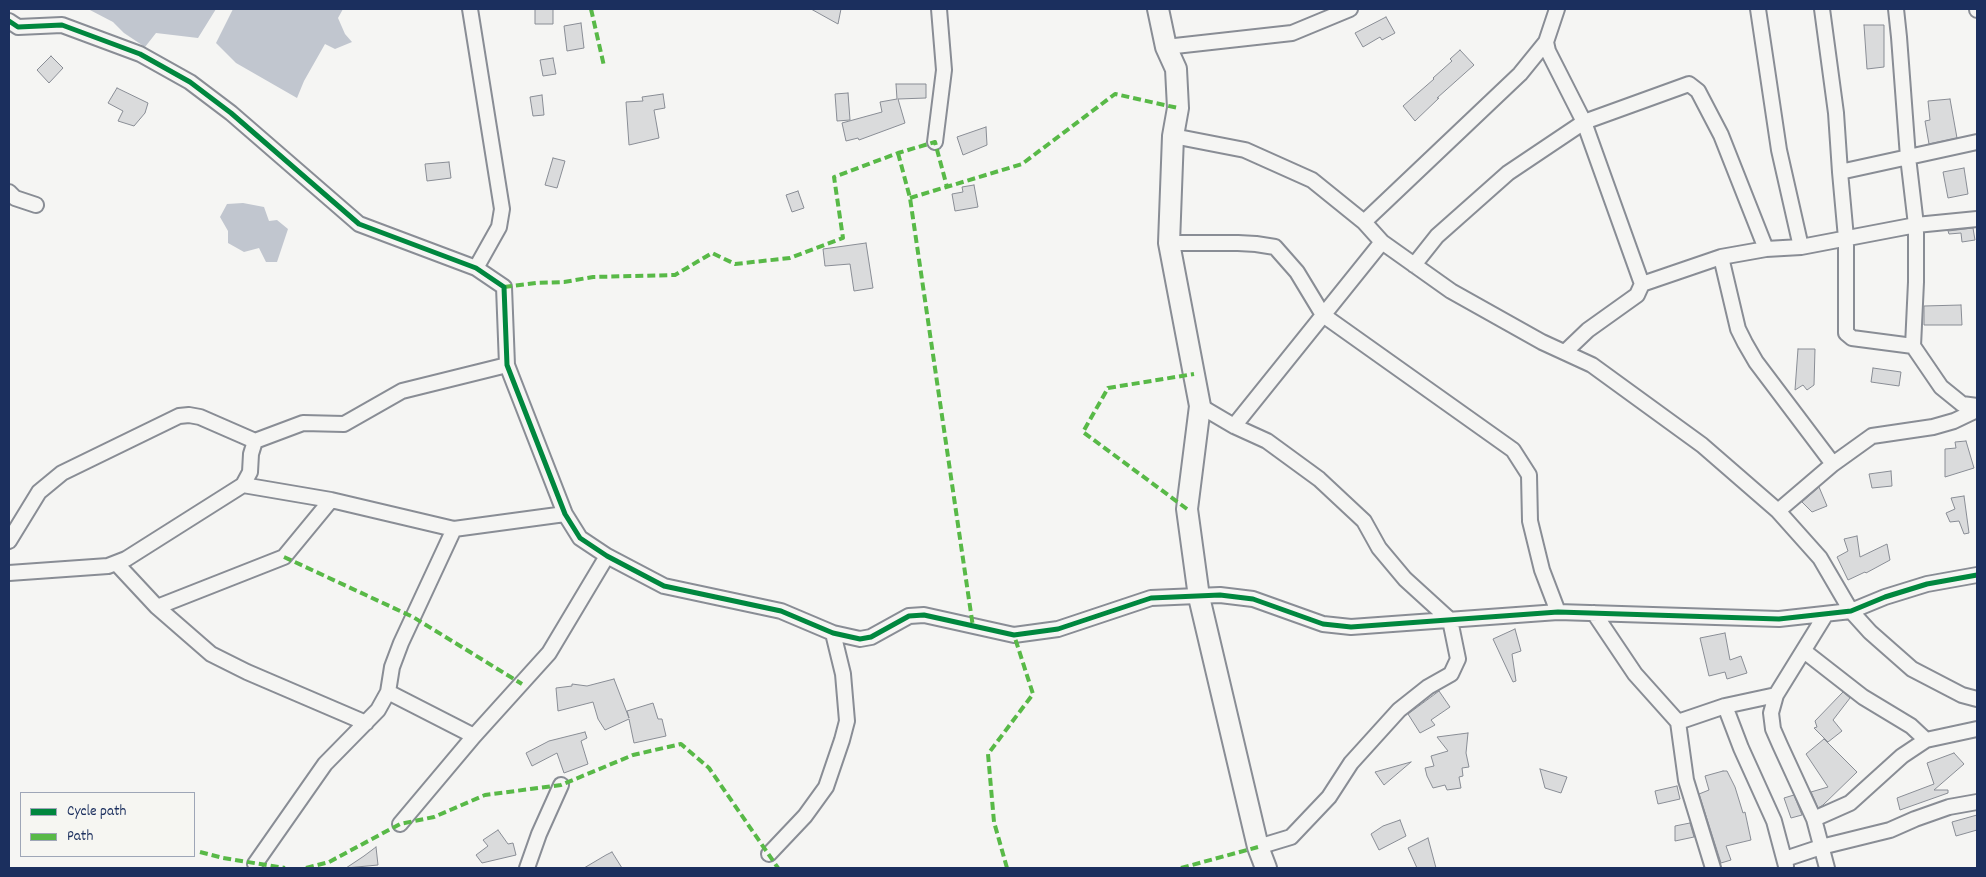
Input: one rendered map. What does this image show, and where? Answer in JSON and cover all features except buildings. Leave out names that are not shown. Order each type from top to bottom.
[{"type":"street","points":[[470,9],[502,209],[499,227],[476,268]]},
{"type":"street","points":[[935,142],[944,70],[939,9]]},
{"type":"street","points":[[1158,9],[1166,47],[1176,68],[1178,108],[1173,136],[1169,243],[1200,406],[1187,509],[1199,597],[1258,847],[1266,868]]},
{"type":"street","points":[[1166,47],[1292,33],[1350,9]]},
{"type":"street","points":[[1364,222],[1520,74],[1546,42],[1557,9]]},
{"type":"street","points":[[1758,9],[1779,150],[1801,247]]},
{"type":"street","points":[[1822,9],[1836,113],[1846,238],[1846,333],[1852,338],[1913,346]]},
{"type":"street","points":[[1896,9],[1908,157],[1916,225],[1913,346],[1945,391],[1962,404],[1977,406]]},
{"type":"street","points":[[9,22],[18,27],[62,25],[140,54],[190,82],[231,113],[359,224],[476,268],[504,287],[507,364],[565,514],[580,538],[607,556],[664,586],[781,611],[833,633],[860,639],[871,637],[909,616],[924,615],[1014,635],[1058,629],[1151,598],[1220,595],[1254,599],[1323,624],[1351,627],[1558,612],[1778,619],[1852,611],[1885,597],[1927,584],[1977,575]]},
{"type":"street","points":[[1546,42],[1548,51],[1584,122],[1642,284],[1637,295],[1588,330],[1565,352]]},
{"type":"street","points":[[1414,265],[1437,236],[1508,173],[1584,122],[1690,84],[1698,91],[1721,135],[1766,249]]},
{"type":"street","points":[[1173,136],[1245,150],[1312,180],[1364,222],[1382,242],[1451,291],[1500,320],[1592,365],[1702,446],[1778,511],[1820,558],[1852,611],[1870,632],[1912,669],[1962,695],[1977,699]]},
{"type":"street","points":[[1840,172],[1977,142]]},
{"type":"street","points":[[9,192],[15,198],[36,205]]},
{"type":"street","points":[[1642,284],[1721,257],[1766,249],[1801,247],[1916,225],[1977,219]]},
{"type":"street","points":[[1234,426],[1382,242]]},
{"type":"street","points":[[1169,243],[1238,243],[1275,247],[1297,272],[1323,315],[1514,450],[1529,475],[1530,521],[1542,570],[1558,612]]},
{"type":"street","points":[[1721,257],[1738,329],[1745,343],[1756,362],[1834,464]]},
{"type":"street","points":[[9,541],[39,492],[62,473],[178,416],[200,417],[255,441],[303,423],[344,424],[402,391],[507,364]]},
{"type":"street","points":[[1200,406],[1234,426],[1267,441],[1319,479],[1364,521],[1379,548],[1404,579],[1450,620],[1458,659],[1451,674],[1428,687],[1399,710],[1351,763],[1329,797],[1291,837],[1258,847]]},
{"type":"street","points":[[1778,511],[1834,464],[1872,436],[1933,427],[1954,421],[1977,410]]},
{"type":"street","points":[[9,573],[108,566],[126,558],[243,485],[250,472],[251,454],[255,441]]},
{"type":"street","points":[[243,485],[331,500],[454,529],[565,514]]},
{"type":"street","points":[[157,607],[284,557],[331,500]]},
{"type":"street","points":[[255,864],[325,764],[378,710],[388,692],[392,667],[401,643],[454,529]]},
{"type":"street","points":[[400,824],[474,736],[549,653],[607,556]]},
{"type":"street","points":[[116,563],[157,607],[212,654],[247,672],[366,723]]},
{"type":"street","points":[[1594,613],[1635,674],[1678,722],[1686,780],[1713,868]]},
{"type":"street","points":[[1826,614],[1776,695],[1771,713],[1773,729],[1814,819],[1827,868]]},
{"type":"street","points":[[769,854],[805,816],[826,788],[842,740],[847,721],[843,674],[833,633]]},
{"type":"street","points":[[1804,651],[1862,697],[1911,726],[1926,740]]},
{"type":"street","points":[[388,692],[474,736]]},
{"type":"street","points":[[1678,722],[1725,706],[1776,695]]},
{"type":"street","points":[[1725,706],[1741,748],[1774,821],[1786,864],[1821,847],[1890,830],[1924,815],[1949,807],[1977,802]]},
{"type":"street","points":[[1814,819],[1850,803],[1902,756],[1926,740],[1977,729]]},
{"type":"street","points":[[527,868],[539,834],[562,785]]},
{"type":"shaded area","points":[[88,9],[216,9],[198,38],[156,33],[145,47],[124,33],[113,22]]},
{"type":"shaded area","points":[[233,9],[343,9],[338,18],[345,34],[352,42],[335,49],[325,44],[304,81],[297,98],[236,63],[216,43]]},
{"type":"shaded area","points":[[243,203],[264,207],[269,221],[277,220],[288,229],[277,262],[266,262],[259,248],[244,252],[228,243],[228,231],[220,217],[227,204]]},
{"type":"marked path","points":[[591,9],[604,66]]},
{"type":"marked path","points":[[910,198],[1022,164],[1115,94],[1178,108]]},
{"type":"marked path","points":[[504,287],[564,282],[593,277],[675,275],[712,253],[735,264],[790,258],[843,238],[834,177],[898,153],[935,142],[947,187]]},
{"type":"marked path","points":[[898,153],[910,198],[973,627]]},
{"type":"marked path","points":[[1187,509],[1083,432],[1108,388],[1194,374]]},
{"type":"marked path","points":[[284,557],[413,617],[522,684]]},
{"type":"marked path","points":[[1007,868],[994,822],[988,754],[1033,694],[1014,635]]},
{"type":"marked path","points":[[306,868],[329,862],[400,824],[434,817],[485,795],[561,785],[633,755],[681,744],[709,768],[778,868]]},
{"type":"marked path","points":[[1181,868],[1258,847]]},
{"type":"marked path","points":[[200,852],[223,858],[285,868]]},
{"type":"cycle path","points":[[9,21],[18,27],[62,25],[140,54],[190,82],[231,113],[359,224],[476,268],[504,287],[507,365],[565,514],[580,538],[607,556],[664,586],[781,611],[833,633],[860,639],[871,637],[909,616],[924,615],[1014,635],[1058,629],[1151,598],[1220,595],[1253,599],[1323,624],[1351,627],[1558,612],[1779,619],[1851,611],[1885,597],[1927,584],[1977,575]]}]
